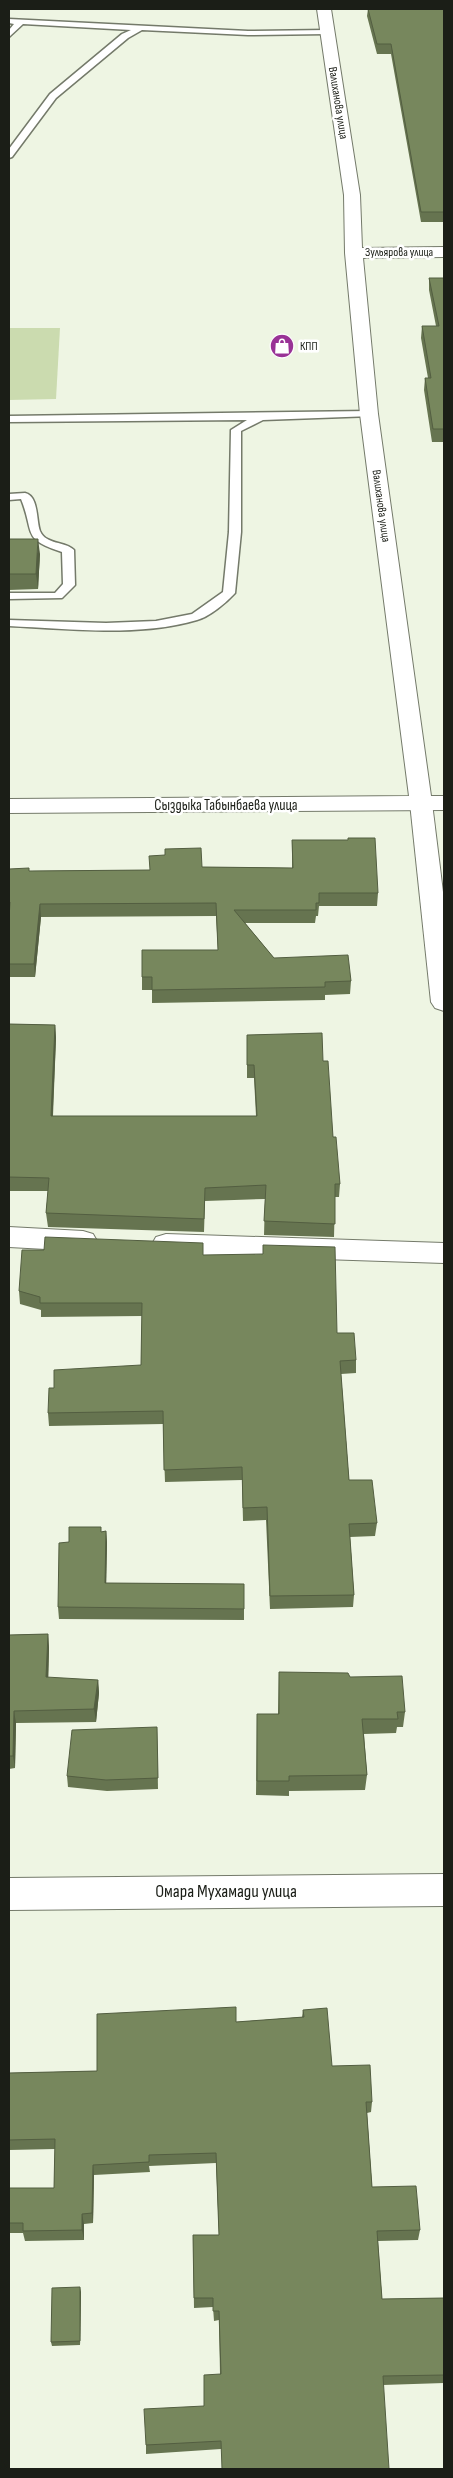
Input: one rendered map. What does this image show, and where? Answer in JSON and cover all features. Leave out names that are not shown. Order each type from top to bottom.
[{"type":"street","name":"Валиханова улица","points":[[324,9],[352,195],[354,252],[369,414],[433,803],[444,1002]]},
{"type":"street","name":"Зульярова улица","points":[[354,252],[444,252]]},
{"type":"street","name":"Сыздыка Табынбаева улица","points":[[9,806],[433,803]]},
{"type":"street","points":[[9,1237],[108,1242]]},
{"type":"street","points":[[137,1243],[444,1253]]},
{"type":"street","name":"Омара Мухамади улица","points":[[9,1894],[444,1890]]},
{"type":"lane","points":[[9,21],[248,32],[327,32]]},
{"type":"lane","points":[[9,35],[21,22]]},
{"type":"lane","points":[[9,155],[53,96],[125,36],[143,27]]},
{"type":"lane","points":[[9,419],[369,414]]},
{"type":"lane","points":[[9,623],[106,626],[156,624],[196,617],[229,593],[235,532],[236,430],[261,417]]},
{"type":"lane","points":[[9,497],[25,496],[32,512],[35,533],[45,543],[68,550],[69,584],[58,596],[9,596]]},
{"type":"green space","points":[[9,328],[60,328],[56,399],[9,400]]},
{"type":"building","points":[[368,9],[444,9],[444,212],[421,212],[391,44],[377,44]]},
{"type":"building","points":[[429,278],[444,278],[444,429],[433,429],[425,378],[431,378],[422,326],[439,326]]},
{"type":"building","points":[[9,539],[38,539],[36,574],[9,574]]},
{"type":"building","points":[[348,838],[375,838],[378,893],[319,893],[319,903],[316,903],[316,910],[234,910],[274,958],[348,955],[351,981],[325,982],[325,987],[152,990],[152,977],[142,977],[142,950],[218,950],[216,903],[40,904],[34,964],[9,964],[9,869],[29,868],[29,871],[150,870],[149,856],[165,855],[165,849],[201,848],[202,867],[293,868],[292,840],[348,840]]},
{"type":"building","points":[[9,1024],[55,1025],[51,1116],[257,1116],[254,1065],[247,1065],[247,1035],[322,1033],[323,1061],[328,1061],[333,1137],[336,1137],[340,1184],[335,1184],[335,1224],[264,1221],[266,1185],[205,1188],[204,1219],[46,1213],[49,1178],[9,1177]]},
{"type":"building","points":[[45,1237],[203,1243],[203,1255],[263,1254],[263,1245],[335,1247],[337,1333],[354,1333],[356,1360],[340,1361],[349,1480],[372,1480],[377,1523],[349,1524],[354,1595],[270,1596],[267,1507],[243,1508],[242,1467],[164,1470],[163,1411],[48,1413],[49,1388],[54,1388],[54,1370],[141,1365],[142,1303],[40,1303],[40,1297],[19,1291],[22,1250],[44,1250]]},
{"type":"building","points":[[69,1527],[101,1527],[101,1532],[106,1531],[105,1583],[244,1584],[244,1609],[58,1607],[59,1543],[69,1542]]},
{"type":"building","points":[[48,1634],[46,1677],[98,1680],[94,1709],[14,1711],[13,1756],[9,1756],[9,1635]]},
{"type":"building","points":[[279,1672],[348,1673],[350,1677],[402,1676],[405,1712],[397,1712],[398,1719],[362,1719],[367,1775],[289,1776],[289,1781],[257,1781],[257,1714],[279,1714]]},
{"type":"building","points":[[157,1727],[158,1778],[106,1780],[67,1776],[72,1730]]},
{"type":"building","points":[[236,2007],[236,2022],[304,2017],[303,2010],[327,2008],[332,2066],[370,2065],[372,2102],[366,2102],[372,2187],[416,2186],[420,2230],[377,2231],[382,2299],[444,2298],[444,2375],[383,2376],[389,2469],[222,2469],[221,2441],[146,2445],[144,2409],[204,2406],[204,2375],[221,2374],[219,2311],[213,2311],[213,2298],[194,2298],[193,2235],[219,2235],[216,2153],[149,2155],[149,2162],[93,2165],[92,2213],[82,2214],[82,2230],[23,2231],[23,2223],[9,2223],[9,2188],[54,2188],[55,2139],[9,2140],[9,2073],[97,2071],[97,2014]]},
{"type":"building","points":[[80,2287],[80,2341],[51,2342],[52,2288]]},
{"type":"place","name":"КПП","points":[[282,346]]}]
